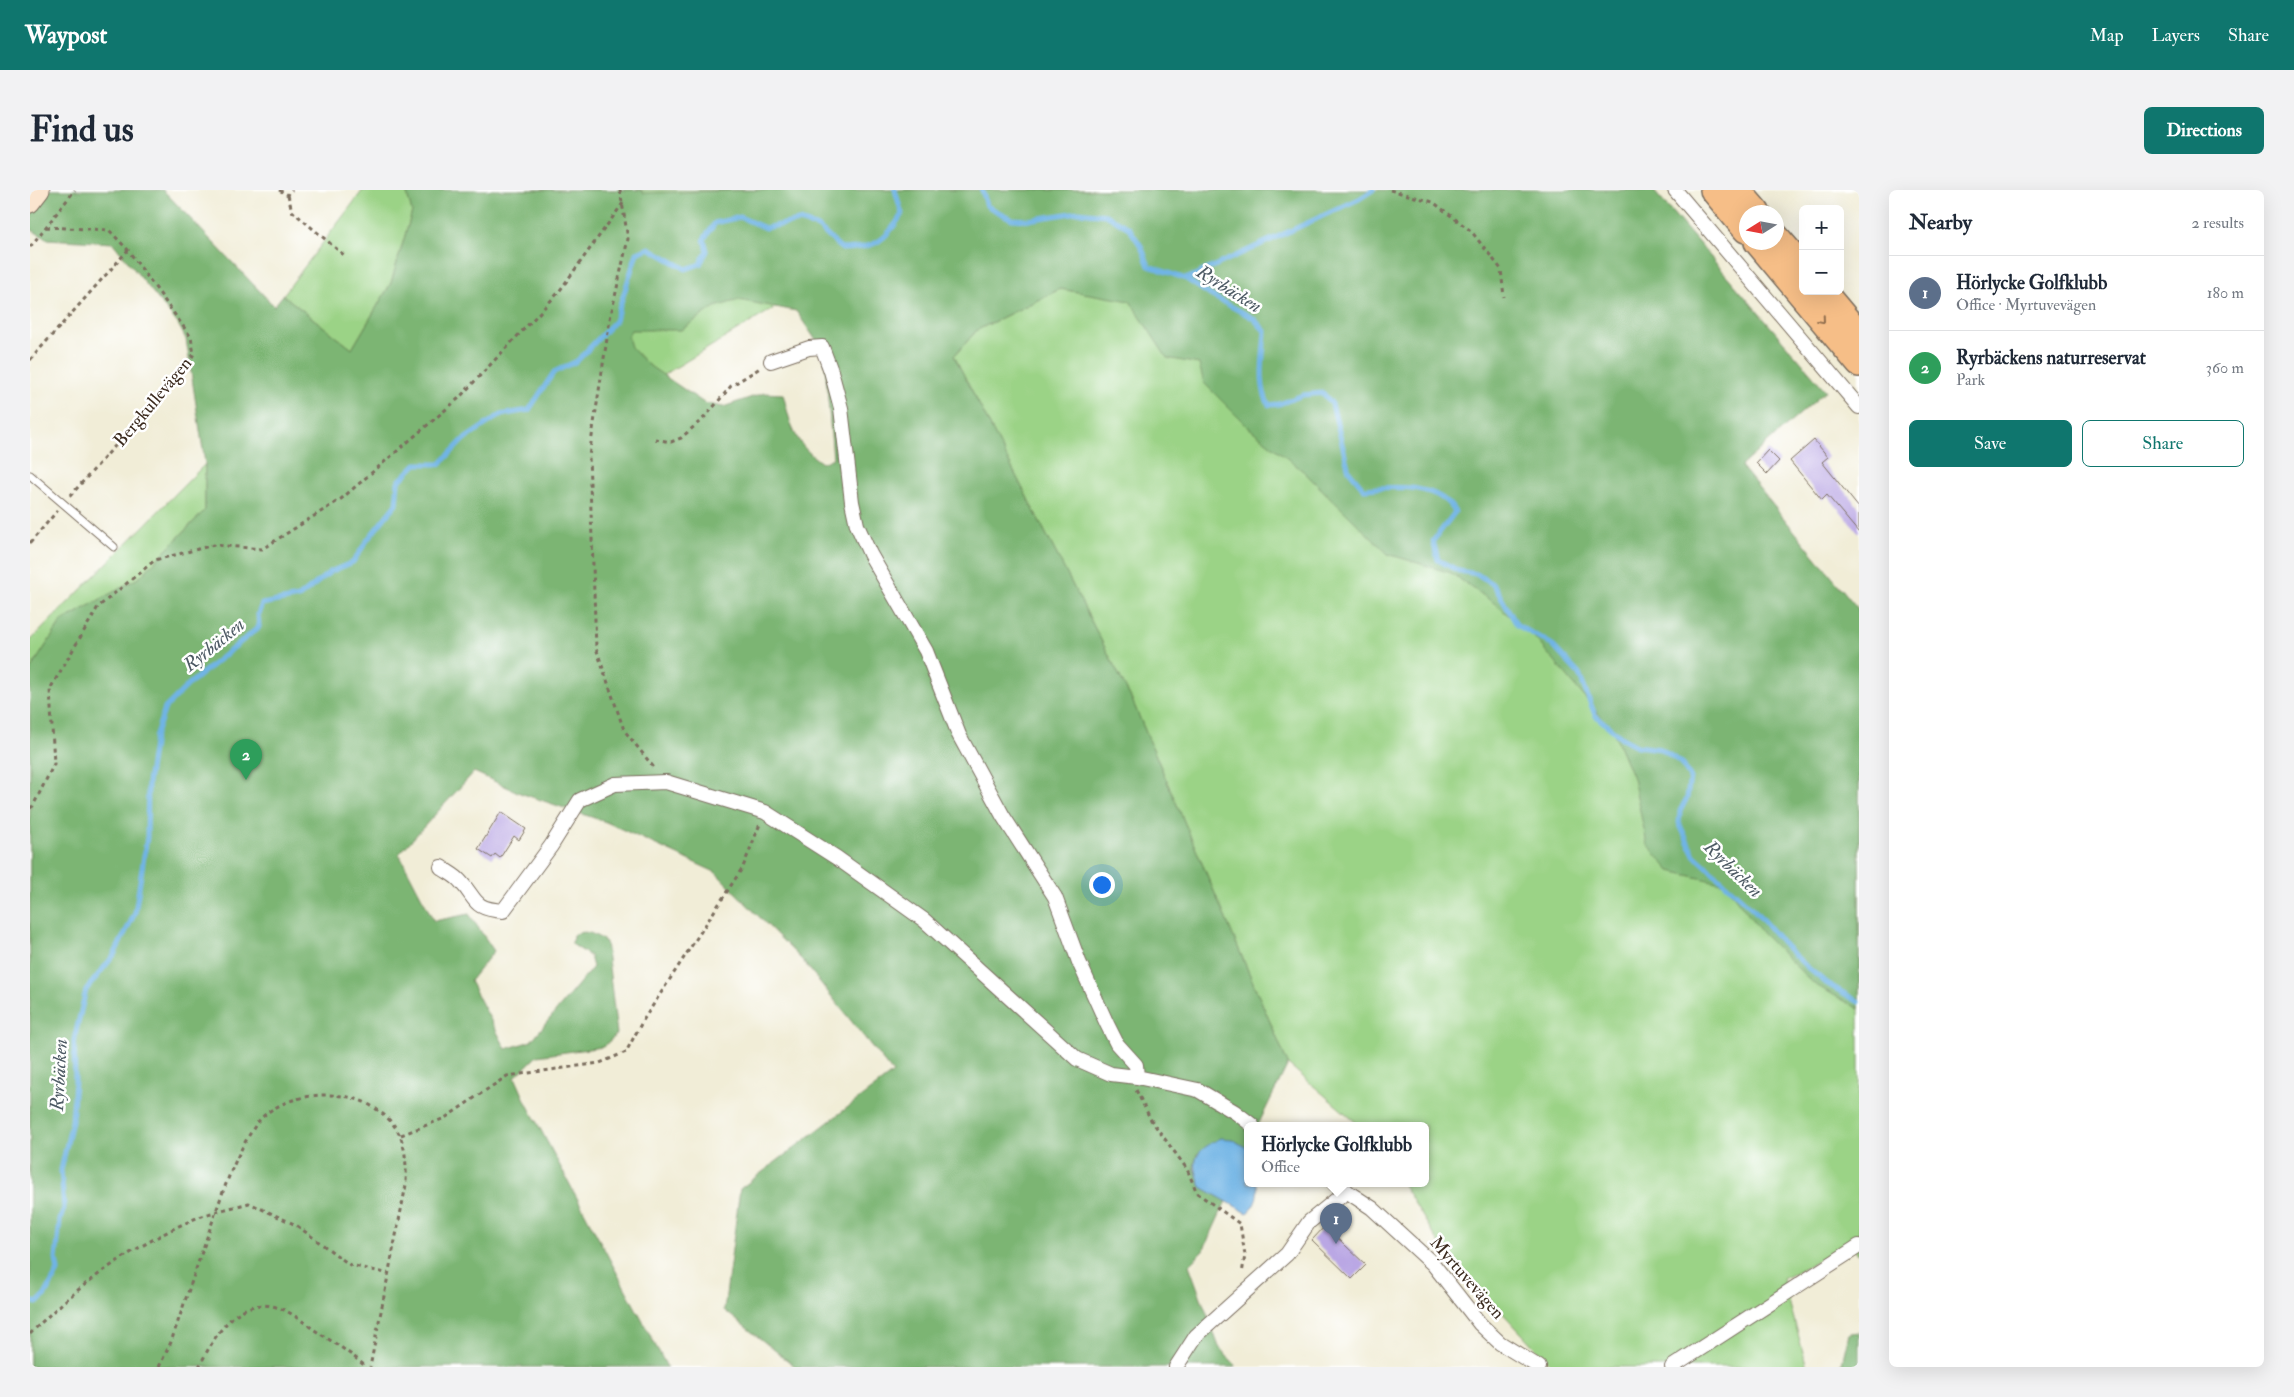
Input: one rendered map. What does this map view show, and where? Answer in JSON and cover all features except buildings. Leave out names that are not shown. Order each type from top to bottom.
[{"type":"highway","points":[[1713,190],[1739,222]]},
{"type":"highway","points":[[1738,190],[1751,205]]},
{"type":"highway","points":[[1784,245],[1799,262]]},
{"type":"highway","points":[[1764,250],[1859,364]]},
{"type":"highway","points":[[1826,295],[1859,334]]},
{"type":"street","points":[[30,204],[40,190]]},
{"type":"street","points":[[1675,190],[1859,407]]},
{"type":"street","points":[[771,361],[809,348],[822,347],[832,371],[841,408],[852,502],[857,525],[870,554],[926,652],[964,743],[1003,816],[1055,897],[1079,962],[1107,1024],[1117,1044],[1136,1065],[1133,1077]]},
{"type":"street","points":[[441,867],[460,880],[474,901],[489,909],[503,910],[551,846],[580,800],[616,784],[666,782],[765,812],[837,858],[924,920],[1077,1058],[1111,1074],[1198,1090],[1248,1122]]},
{"type":"street","name":"Myrtuvevägen","points":[[1340,1187],[1372,1208],[1433,1264],[1480,1324],[1500,1343],[1539,1367]]},
{"type":"street","points":[[1176,1367],[1196,1336],[1287,1254],[1309,1222],[1347,1191]]},
{"type":"street","points":[[1672,1367],[1859,1246]]},
{"type":"lane","points":[[30,475],[114,546]]},
{"type":"path","points":[[31,245],[75,190]]},
{"type":"path","points":[[279,190],[288,195],[292,211],[345,256]]},
{"type":"path","points":[[288,195],[292,190]]},
{"type":"path","points":[[620,190],[628,240],[610,318],[590,456],[596,648],[624,730],[666,782]]},
{"type":"path","points":[[1390,190],[1433,202],[1472,231],[1501,269],[1504,297]]},
{"type":"path","points":[[30,808],[54,764],[50,689],[98,607],[155,560],[214,546],[262,549],[341,498],[458,399],[558,293],[623,203]]},
{"type":"path","name":"Bergkullevägen","points":[[30,543],[185,368],[194,354],[191,337],[128,250],[109,230],[46,227]]},
{"type":"path","points":[[30,360],[128,250]]},
{"type":"path","points":[[655,439],[671,442],[681,438],[706,416],[731,386],[771,361]]},
{"type":"path","points":[[401,1135],[445,1118],[506,1076],[600,1063],[626,1052],[642,1022],[743,868],[765,812]]},
{"type":"path","points":[[1133,1077],[1151,1120],[1187,1169],[1197,1193],[1240,1224],[1246,1255],[1238,1297]]},
{"type":"path","points":[[159,1367],[172,1342],[229,1175],[255,1125],[269,1112],[297,1098],[332,1095],[363,1102],[385,1114],[401,1135],[406,1154],[406,1184],[390,1274],[370,1367]]},
{"type":"path","points":[[30,1334],[57,1305],[132,1250],[195,1219],[248,1203],[296,1225],[350,1265],[390,1274]]},
{"type":"path","points":[[199,1367],[213,1338],[225,1323],[242,1311],[255,1306],[276,1307],[293,1315],[352,1354],[366,1367]]},
{"type":"green space","points":[[49,190],[163,190],[274,306],[283,295],[352,349],[391,283],[412,212],[406,190],[641,190],[643,193],[760,190],[1653,190],[1826,391],[1741,466],[1859,610],[1859,1009],[1814,984],[1763,934],[1725,884],[1670,871],[1647,844],[1633,778],[1613,731],[1534,637],[1494,603],[1451,573],[1388,554],[1303,471],[1248,427],[1204,383],[1199,364],[1167,358],[1130,301],[1060,289],[977,330],[954,356],[1132,700],[1288,1064],[1259,1122],[1244,1122],[1244,1146],[1232,1139],[1197,1154],[1194,1167],[1201,1187],[1226,1201],[1203,1251],[1189,1265],[1219,1347],[1236,1367],[796,1367],[724,1310],[740,1189],[893,1073],[803,961],[715,872],[606,822],[520,793],[474,772],[399,854],[434,921],[469,914],[494,951],[470,981],[506,1049],[531,1041],[593,967],[590,956],[572,944],[573,936],[586,932],[606,942],[617,1034],[603,1047],[537,1056],[515,1077],[526,1102],[667,1367],[30,1367],[30,670],[62,621],[140,577],[205,510],[205,463],[186,339],[178,324],[113,243],[47,239],[30,229],[30,217]],"holes":[[[739,300],[796,311],[824,352],[833,458],[822,463],[812,456],[799,441],[791,424],[783,394],[764,393],[723,407],[704,403],[647,364],[631,347],[628,337],[631,330],[681,330],[715,307]]]},
{"type":"green space","points":[[363,190],[406,190],[412,212],[391,283],[352,349],[283,295]]},
{"type":"green space","points":[[519,190],[1272,190],[1859,740],[1859,1255],[1848,1244],[1783,1279],[1807,1367],[1555,1367],[1550,1364],[1442,1248],[1404,1187],[1429,1187],[1429,1122],[1356,1122],[1288,1064],[1132,700],[954,356],[977,330],[1060,289],[1079,292],[1049,282],[806,289],[622,400],[473,768],[394,852],[30,1367],[30,714]]},
{"type":"green space","points":[[205,464],[205,510],[140,577],[62,621],[30,670],[30,641]]},
{"type":"green space","points":[[1859,1332],[1859,1367],[1841,1367],[1849,1333]]},
{"type":"water","points":[[1221,1138],[1232,1139],[1244,1146],[1244,1187],[1257,1187],[1255,1203],[1247,1213],[1201,1187],[1196,1170],[1197,1157],[1200,1152]]},
{"type":"waterway","name":"Ryrbäcken","points":[[30,1301],[37,1303],[45,1295],[58,1271],[56,1259],[60,1220],[64,1208],[61,1170],[72,1121],[75,1081],[74,1040],[86,990],[114,955],[135,913],[147,837],[148,783],[155,737],[165,708],[189,684],[259,627],[258,614],[262,604],[299,597],[330,572],[353,562],[368,539],[396,504],[398,482],[416,464],[440,464],[463,440],[500,415],[529,410],[554,372],[577,361],[615,321],[637,253],[649,248],[686,269],[700,264],[707,251],[704,239],[715,223],[740,217],[765,228],[799,221],[818,227],[842,249],[863,247],[878,242],[884,237],[902,214],[895,190]]},
{"type":"waterway","name":"Ryrbäcken","points":[[982,190],[987,206],[1012,219],[1028,220],[1078,212],[1106,215],[1129,228],[1141,246],[1149,266],[1186,279],[1210,295],[1253,318],[1265,331],[1262,379],[1265,397],[1269,405],[1279,404],[1303,395],[1323,393],[1332,404],[1349,471],[1364,489],[1414,488],[1438,495],[1447,502],[1455,512],[1433,541],[1438,560],[1459,571],[1477,574],[1494,585],[1517,625],[1551,644],[1579,674],[1595,715],[1622,738],[1637,746],[1661,749],[1680,762],[1690,777],[1687,798],[1680,811],[1679,823],[1694,855],[1755,911],[1785,946],[1807,967],[1826,983],[1859,1002]]},
{"type":"waterway","points":[[1186,279],[1359,199],[1373,190]]},
{"type":"place","name":"Ryrbäckens naturreservat","points":[[246,780]]},
{"type":"place","name":"Hörlycke Golfklubb","points":[[1336,1244]]}]
